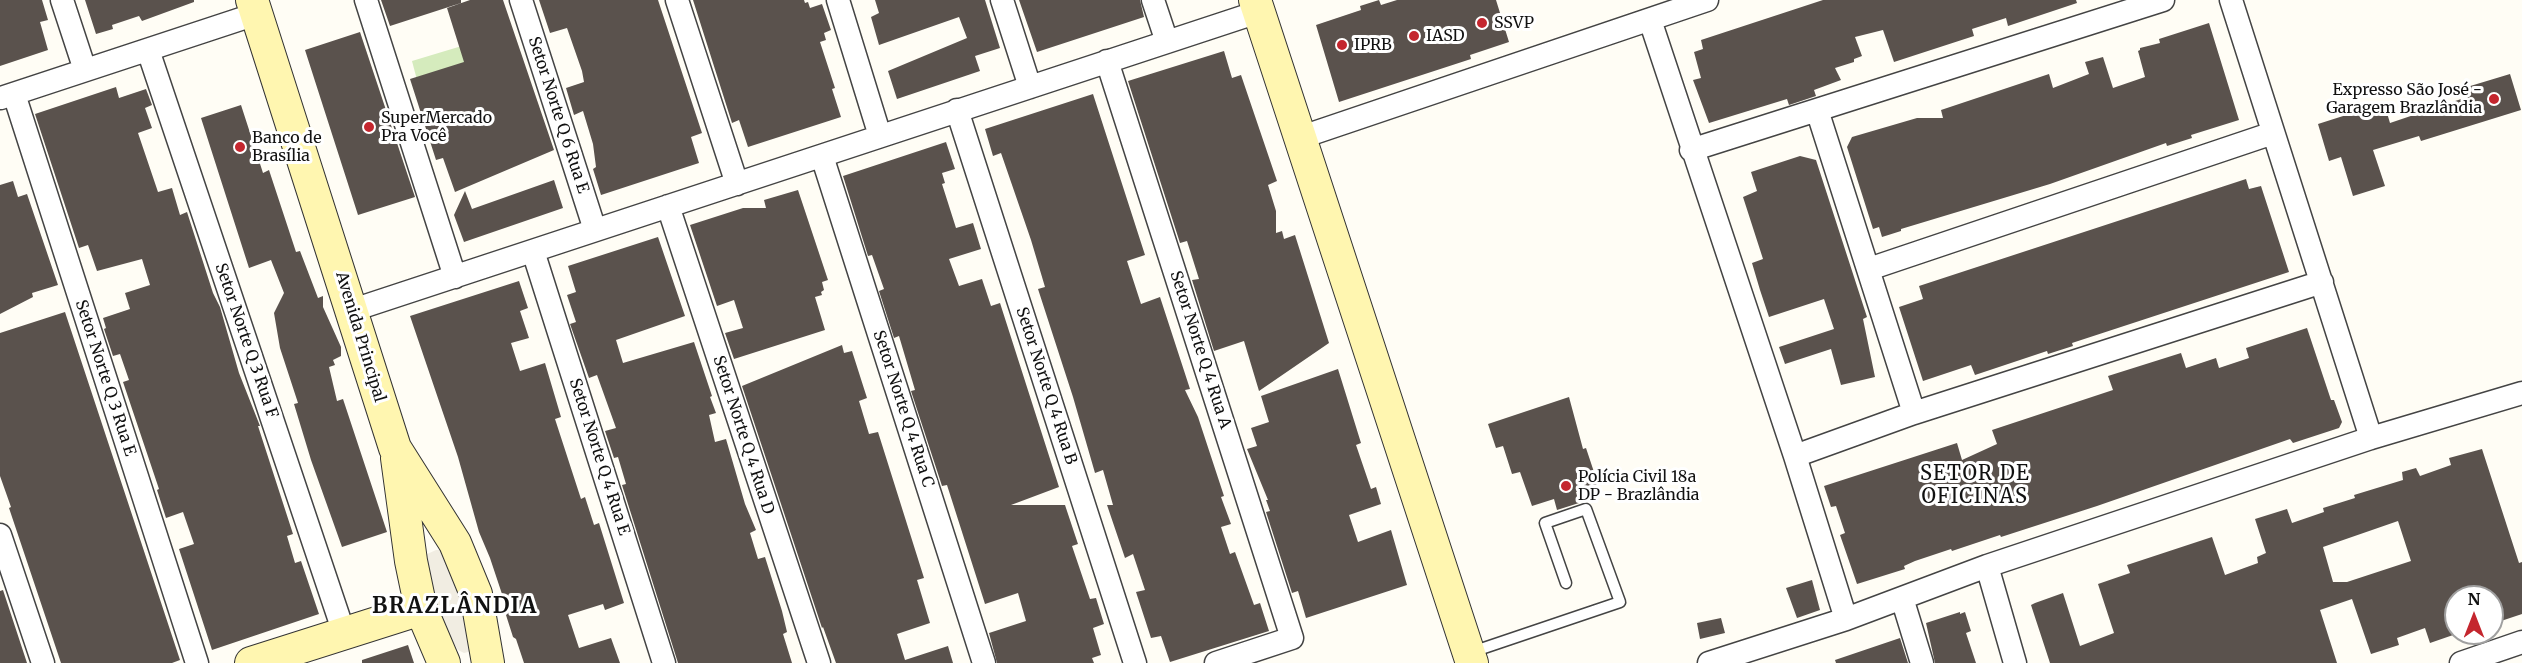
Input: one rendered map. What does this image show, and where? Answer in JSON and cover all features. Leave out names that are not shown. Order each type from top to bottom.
[{"type":"street","points":[[62,0],[85,70]]},
{"type":"street","points":[[366,0],[455,277]]},
{"type":"street","name":"Setor Norte Q 6 Rua E","points":[[521,0],[595,230]]},
{"type":"street","points":[[677,0],[737,184]]},
{"type":"street","points":[[838,0],[880,136]]},
{"type":"street","points":[[1002,0],[1030,87]]},
{"type":"street","points":[[1153,0],[1167,42]]},
{"type":"street","points":[[1299,138],[1707,0]]},
{"type":"street","points":[[1691,150],[2163,0]]},
{"type":"street","points":[[2231,0],[2371,438]]},
{"type":"street","points":[[353,310],[1167,42],[1256,6],[1471,658]]},
{"type":"street","points":[[7,96],[148,50],[254,7]]},
{"type":"street","name":"Avenida Principal","points":[[254,7],[353,310],[395,448],[455,543],[476,594],[486,659]]},
{"type":"street","points":[[1650,20],[1691,150],[1795,456],[1846,619]]},
{"type":"street","name":"Setor Norte Q 3 Rua F","points":[[148,50],[344,633]]},
{"type":"street","name":"Setor Norte Q 4 Rua A","points":[[1107,61],[1292,638],[1216,663]]},
{"type":"street","name":"Setor Norte Q 3 Rua E","points":[[7,96],[197,663]]},
{"type":"street","name":"Setor Norte Q 4 Rua B","points":[[957,110],[1135,663]]},
{"type":"street","points":[[1817,110],[1914,413]]},
{"type":"street","points":[[1869,269],[2273,133]]},
{"type":"street","name":"Setor Norte Q 4 Rua C","points":[[822,156],[984,663]]},
{"type":"street","name":"Setor Norte Q 4 Rua D","points":[[668,206],[819,663]]},
{"type":"street","name":"Setor Norte Q 4 Rua E","points":[[533,251],[664,663]]},
{"type":"street","points":[[1795,456],[1914,413],[2322,282]]},
{"type":"street","points":[[1708,663],[1846,619],[1987,566],[2371,438],[2522,393]]},
{"type":"street","points":[[395,448],[411,561],[421,609],[444,663]]},
{"type":"street","points":[[0,535],[43,663]]},
{"type":"street","points":[[411,561],[419,545],[428,540],[437,538],[455,543]]},
{"type":"street","points":[[1987,566],[2015,663]]},
{"type":"street","points":[[1902,598],[1922,663]]},
{"type":"street","points":[[265,661],[421,609]]},
{"type":"street","points":[[2461,663],[2522,642]]},
{"type":"lane","points":[[1471,658],[1620,602],[1586,509],[1545,523],[1566,583]]},
{"type":"green space","points":[[508,32],[513,50],[417,80],[412,61]]},
{"type":"shaded area","points":[[436,550],[443,550],[459,574],[472,651],[464,653],[458,650],[429,606],[425,555]]},
{"type":"building","points":[[0,0],[42,0],[48,20],[40,22],[48,50],[0,66]]},
{"type":"building","points":[[85,0],[194,0],[194,2],[142,21],[139,16],[112,25],[113,29],[96,34]]},
{"type":"building","points":[[381,0],[461,0],[461,3],[390,26]]},
{"type":"building","points":[[470,0],[503,0],[554,150],[455,192],[443,158],[436,160],[410,79],[464,62],[447,8]]},
{"type":"building","points":[[539,0],[658,0],[702,133],[691,137],[699,163],[601,195],[593,169],[596,167],[593,144],[583,111],[574,115],[566,88],[584,82],[582,71],[567,28],[550,33]]},
{"type":"building","points":[[693,0],[804,0],[805,3],[808,2],[810,8],[822,4],[831,30],[824,33],[826,40],[820,42],[835,88],[832,89],[841,117],[748,147],[739,120],[732,123]]},
{"type":"building","points":[[875,0],[985,0],[1000,48],[975,56],[980,71],[897,99],[888,71],[967,38],[959,17],[879,45],[871,17],[879,13]]},
{"type":"building","points":[[1019,0],[1140,0],[1144,17],[1037,52]]},
{"type":"building","points":[[1379,0],[1381,5],[1397,0],[1496,0],[1509,42],[1470,55],[1471,59],[1339,102],[1316,25],[1361,10],[1360,6]]},
{"type":"building","points":[[1823,0],[2076,0],[2077,3],[2008,26],[2006,18],[1972,29],[1974,36],[1894,62],[1883,30],[1855,37],[1862,56],[1854,59],[1854,62],[1835,68],[1841,80],[1814,90],[1816,96],[1789,105],[1787,99],[1709,123],[1693,80],[1701,78],[1694,52],[1703,49],[1701,40]]},
{"type":"building","points":[[2209,23],[2239,120],[2191,135],[2192,138],[2167,146],[2166,143],[2050,184],[1901,229],[1901,231],[1882,237],[1879,227],[1873,229],[1847,147],[1852,137],[1917,118],[1943,118],[1941,110],[2049,74],[2053,88],[2089,74],[2085,62],[2103,57],[2113,88],[2145,77],[2138,51],[2140,48],[2160,43],[2159,39]]},
{"type":"building","points":[[360,32],[415,197],[358,215],[305,50]]},
{"type":"building","points":[[1224,51],[1232,78],[1241,75],[1277,181],[1268,185],[1276,211],[1276,233],[1282,231],[1284,239],[1295,235],[1329,343],[1259,391],[1244,341],[1214,351],[1192,280],[1199,279],[1187,241],[1180,243],[1128,81]]},
{"type":"building","points":[[2510,74],[2521,110],[2421,141],[2419,136],[2373,150],[2385,186],[2353,196],[2341,157],[2329,161],[2318,124],[2384,103],[2390,123],[2470,96],[2467,87]]},
{"type":"building","points":[[116,87],[119,98],[146,89],[152,105],[145,108],[152,128],[138,133],[158,192],[172,188],[180,215],[187,212],[213,293],[220,307],[239,373],[260,426],[258,426],[293,534],[287,536],[295,563],[301,561],[319,614],[212,650],[179,549],[194,544],[183,512],[166,518],[157,490],[159,489],[123,382],[129,380],[120,354],[113,356],[104,329],[106,328],[103,318],[130,309],[125,293],[150,285],[142,259],[97,271],[88,245],[79,248],[35,114]]},
{"type":"building","points":[[1093,94],[1145,255],[1127,261],[1141,304],[1160,297],[1190,389],[1185,390],[1198,417],[1224,496],[1221,497],[1231,524],[1221,527],[1230,554],[1235,552],[1254,605],[1260,603],[1269,631],[1170,662],[1161,636],[1151,638],[1136,592],[1145,590],[1133,554],[1125,558],[1107,505],[1113,505],[1103,470],[1095,473],[1038,289],[1045,287],[1031,240],[1001,153],[993,156],[985,129]]},
{"type":"building","points":[[241,105],[263,173],[269,170],[296,252],[300,251],[318,298],[323,296],[323,307],[341,347],[341,356],[333,360],[335,365],[329,367],[337,401],[343,399],[387,532],[342,547],[311,460],[294,404],[298,403],[280,348],[274,313],[284,293],[271,260],[249,268],[201,118]]},
{"type":"building","points":[[946,142],[955,169],[942,173],[945,183],[942,184],[956,228],[973,223],[981,249],[949,259],[959,286],[982,279],[991,306],[1000,303],[1059,487],[1011,505],[1065,505],[1078,544],[1072,546],[1090,599],[1096,598],[1104,624],[1093,628],[1101,655],[1092,658],[1094,663],[997,663],[989,633],[1026,621],[1018,593],[985,604],[947,485],[942,486],[911,391],[915,390],[899,336],[894,338],[879,291],[884,289],[872,255],[868,256],[843,176]]},
{"type":"building","points":[[1800,156],[1816,160],[1867,317],[1863,319],[1875,377],[1841,385],[1831,349],[1785,364],[1779,347],[1834,329],[1824,299],[1769,317],[1752,263],[1763,259],[1743,197],[1757,191],[1751,172]]},
{"type":"building","points":[[2246,179],[2249,189],[2261,186],[2289,272],[2072,343],[2073,346],[2048,354],[2047,351],[1975,375],[1971,365],[1923,381],[1899,307],[1923,299],[1919,286]]},
{"type":"building","points":[[554,180],[563,208],[464,242],[454,215],[465,191],[472,209]]},
{"type":"building","points":[[13,181],[18,197],[27,194],[58,285],[32,293],[33,297],[0,314],[0,185]]},
{"type":"building","points":[[798,190],[828,280],[822,282],[824,290],[821,292],[822,295],[815,297],[825,330],[734,359],[725,333],[743,328],[734,300],[717,306],[690,225],[743,208],[766,208],[764,200]]},
{"type":"building","points":[[658,237],[685,316],[616,340],[623,363],[694,342],[716,413],[709,415],[715,442],[726,439],[745,504],[756,530],[750,533],[758,559],[765,557],[782,611],[787,632],[783,634],[792,663],[678,663],[622,485],[626,484],[618,457],[614,458],[605,431],[616,428],[597,375],[589,378],[570,324],[576,322],[567,295],[576,292],[568,266]]},
{"type":"building","points":[[519,281],[528,308],[520,311],[529,338],[511,343],[520,371],[545,363],[561,417],[555,419],[581,499],[585,497],[594,525],[599,523],[624,603],[605,610],[603,604],[568,615],[579,648],[611,638],[620,663],[524,663],[516,639],[513,637],[506,615],[508,612],[479,532],[458,457],[410,316]]},
{"type":"building","points":[[65,312],[180,660],[172,663],[61,663],[9,508],[11,507],[0,476],[0,333]]},
{"type":"building","points":[[2307,328],[2331,400],[2334,400],[2342,422],[2339,428],[2293,443],[2290,439],[2097,506],[2001,537],[2000,535],[1915,561],[1904,566],[1905,569],[1857,584],[1840,535],[1845,533],[1836,506],[1831,507],[1824,486],[1957,443],[1962,460],[1997,444],[1992,430],[2113,390],[2108,376],[2181,353],[2186,368],[2216,358],[2219,368],[2249,358],[2246,348]]},
{"type":"building","points":[[842,345],[844,353],[852,351],[867,398],[859,401],[869,434],[878,432],[924,578],[917,580],[930,623],[897,634],[905,660],[948,646],[953,663],[836,663],[822,628],[742,386]]},
{"type":"building","points":[[1338,369],[1361,443],[1356,445],[1371,489],[1376,487],[1381,504],[1349,515],[1358,542],[1391,530],[1407,585],[1306,618],[1298,591],[1292,593],[1266,512],[1270,511],[1266,500],[1268,500],[1247,449],[1257,446],[1251,428],[1269,422],[1261,396]]},
{"type":"building","points":[[1569,397],[1583,449],[1586,448],[1598,484],[1576,492],[1579,503],[1557,510],[1554,499],[1532,506],[1520,472],[1512,474],[1503,446],[1496,448],[1488,424]]},
{"type":"building","points":[[2482,449],[2519,563],[2522,562],[2522,614],[2504,620],[2504,585],[2444,585],[2444,638],[2430,643],[2425,628],[2397,638],[2399,645],[2371,654],[2352,599],[2320,610],[2337,663],[2050,663],[2031,605],[2035,603],[2063,593],[2080,646],[2114,633],[2098,584],[2130,573],[2127,565],[2212,537],[2225,575],[2258,563],[2257,557],[2266,553],[2255,519],[2287,509],[2292,523],[2324,512],[2323,508],[2355,498],[2354,495],[2403,480],[2402,472],[2416,468],[2420,476],[2451,465],[2449,458]],"holes":[[[2398,521],[2411,561],[2347,582],[2333,582],[2323,547]]]},
{"type":"building","points":[[1812,580],[1820,610],[1797,618],[1786,588]]},
{"type":"building","points":[[3,590],[27,663],[0,663],[0,591]]},
{"type":"building","points":[[1960,612],[1960,614],[1965,612],[1971,631],[1966,633],[1976,663],[1935,663],[1926,623]]},
{"type":"building","points":[[1721,618],[1725,633],[1700,639],[1697,623]]},
{"type":"building","points":[[1900,638],[1908,663],[1836,663],[1835,660]]},
{"type":"building","points":[[408,645],[414,663],[362,663],[362,660]]},
{"type":"place","name":"SSVP","points":[[1482,23]]},
{"type":"place","name":"IASD","points":[[1414,36]]},
{"type":"place","name":"IPRB","points":[[1342,45]]},
{"type":"place","name":"Expresso São José - Garagem Brazlândia","points":[[2494,99]]},
{"type":"place","name":"SuperMercado Pra Você","points":[[369,127]]},
{"type":"place","name":"Banco de Brasília","points":[[240,147]]},
{"type":"place","name":"Polícia Civil 18a DP - Brazlândia","points":[[1566,486]]},
{"type":"district","name":"SETOR DE OFICINAS","points":[[1975,486]]},
{"type":"district","name":"BRAZLÂNDIA","points":[[455,607]]}]
